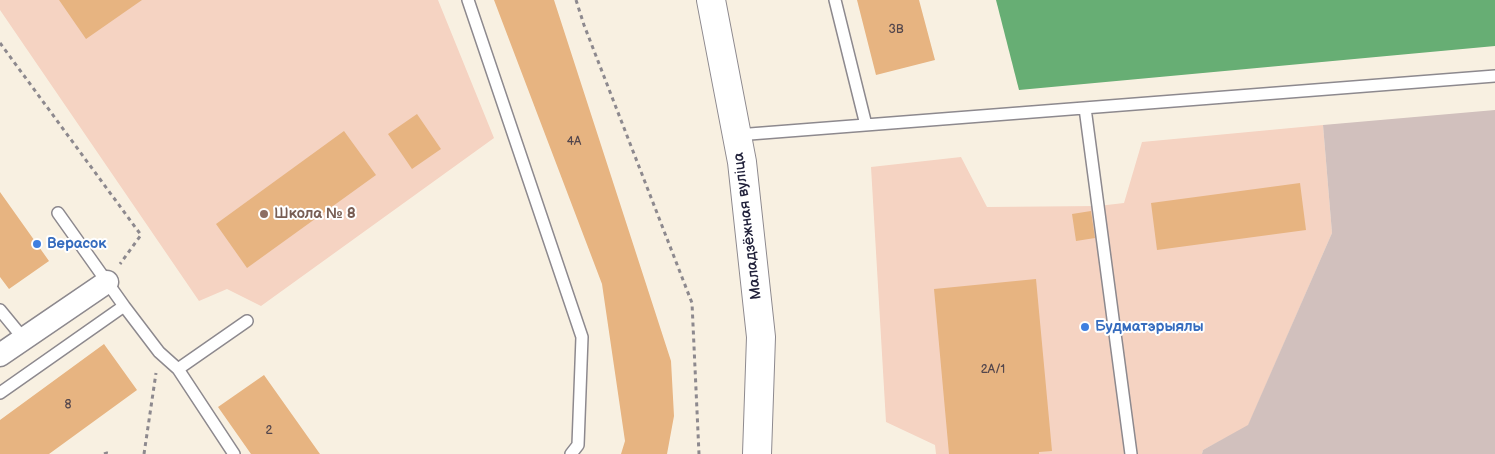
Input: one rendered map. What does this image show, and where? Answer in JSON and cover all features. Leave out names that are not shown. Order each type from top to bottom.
[{"type":"street","name":"Маладзёжная вуліца","points":[[711,0],[742,162],[761,337],[757,454]]},
{"type":"street","points":[[0,355],[107,282]]},
{"type":"lane","points":[[468,0],[582,337],[578,445],[571,454]]},
{"type":"lane","points":[[835,0],[866,125]]},
{"type":"lane","points":[[737,135],[1495,76]]},
{"type":"lane","points":[[1084,108],[1131,454]]},
{"type":"lane","points":[[58,213],[159,352],[178,369],[234,454]]},
{"type":"lane","points":[[0,394],[124,306]]},
{"type":"lane","points":[[0,310],[23,338]]},
{"type":"lane","points":[[178,369],[247,321]]},
{"type":"path","points":[[576,0],[692,303],[699,454]]},
{"type":"path","points":[[0,43],[141,235],[107,282]]},
{"type":"path","points":[[144,454],[159,352]]},
{"type":"path","points":[[104,454],[111,454]]},
{"type":"shaded area","name":"Школа № 8","points":[[0,0],[438,0],[494,138],[261,306],[227,289],[199,301],[0,10]]},
{"type":"shaded area","points":[[1495,110],[1495,454],[1202,454],[1203,450],[1248,425],[1332,233],[1323,125]]},
{"type":"shaded area","name":"Будматэрыялы","points":[[1323,125],[1332,233],[1248,426],[1203,450],[1202,454],[936,454],[935,445],[886,422],[871,167],[961,157],[987,207],[1098,206],[1124,203],[1142,142]]},
{"type":"green space","points":[[996,0],[1495,0],[1495,46],[1019,90]]},
{"type":"building","points":[[59,0],[142,0],[86,39]]},
{"type":"building","points":[[494,0],[554,0],[671,361],[674,416],[667,454],[621,454],[625,441],[602,284]]},
{"type":"building","points":[[857,0],[919,0],[935,60],[876,75]]},
{"type":"building","points":[[417,114],[441,149],[412,169],[388,134]]},
{"type":"building","points":[[344,131],[376,175],[247,268],[216,224]]},
{"type":"building","points":[[1300,183],[1306,230],[1157,250],[1151,203]]},
{"type":"building","points":[[0,192],[49,261],[9,289],[0,277]]},
{"type":"building","points":[[1091,211],[1095,238],[1076,241],[1072,214]]},
{"type":"building","points":[[1036,279],[1052,451],[1039,452],[1039,454],[949,454],[934,289]]},
{"type":"building","points":[[104,344],[137,390],[49,454],[0,454],[0,420]]},
{"type":"building","points":[[264,375],[320,454],[251,454],[218,407]]},
{"type":"place","name":"Школа № 8","points":[[264,214]]},
{"type":"place","name":"Верасок","points":[[37,244]]},
{"type":"place","name":"Будматэрыялы","points":[[1085,327]]}]
